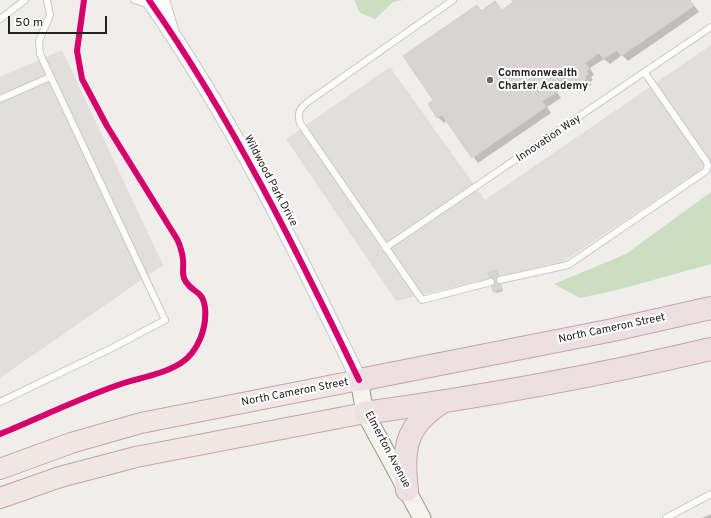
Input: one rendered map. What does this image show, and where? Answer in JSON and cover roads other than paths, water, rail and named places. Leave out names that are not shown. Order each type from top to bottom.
[{"type":"highway","name":"North Cameron Street","points":[[0,468],[70,443],[134,425],[614,330],[711,308]]},
{"type":"highway","points":[[0,498],[60,477],[129,458],[176,448],[365,413],[442,402],[589,375],[711,349]]},
{"type":"highway","points":[[407,490],[405,458],[410,435],[423,417],[442,402]]},
{"type":"main road","name":"Elmerton Avenue","points":[[359,380],[365,413],[422,518]]},
{"type":"street","name":"Wildwood Park Drive","points":[[155,2],[225,118],[273,205],[359,380]]},
{"type":"lane","points":[[0,19],[25,0]]},
{"type":"lane","points":[[0,402],[112,348],[165,320],[40,54],[39,41],[50,15],[47,0]]},
{"type":"lane","points":[[134,0],[155,2]]},
{"type":"lane","points":[[453,0],[309,100],[301,107],[298,114],[300,123],[422,300],[491,282]]},
{"type":"lane","name":"Innovation Way","points":[[385,248],[711,27]]},
{"type":"lane","points":[[500,280],[568,265],[706,171],[708,165],[645,73]]},
{"type":"lane","points":[[0,99],[50,76]]},
{"type":"lane","points":[[666,518],[711,494]]},
{"type":"place","name":"Commonwealth Charter Academy","points":[[490,80]]}]
